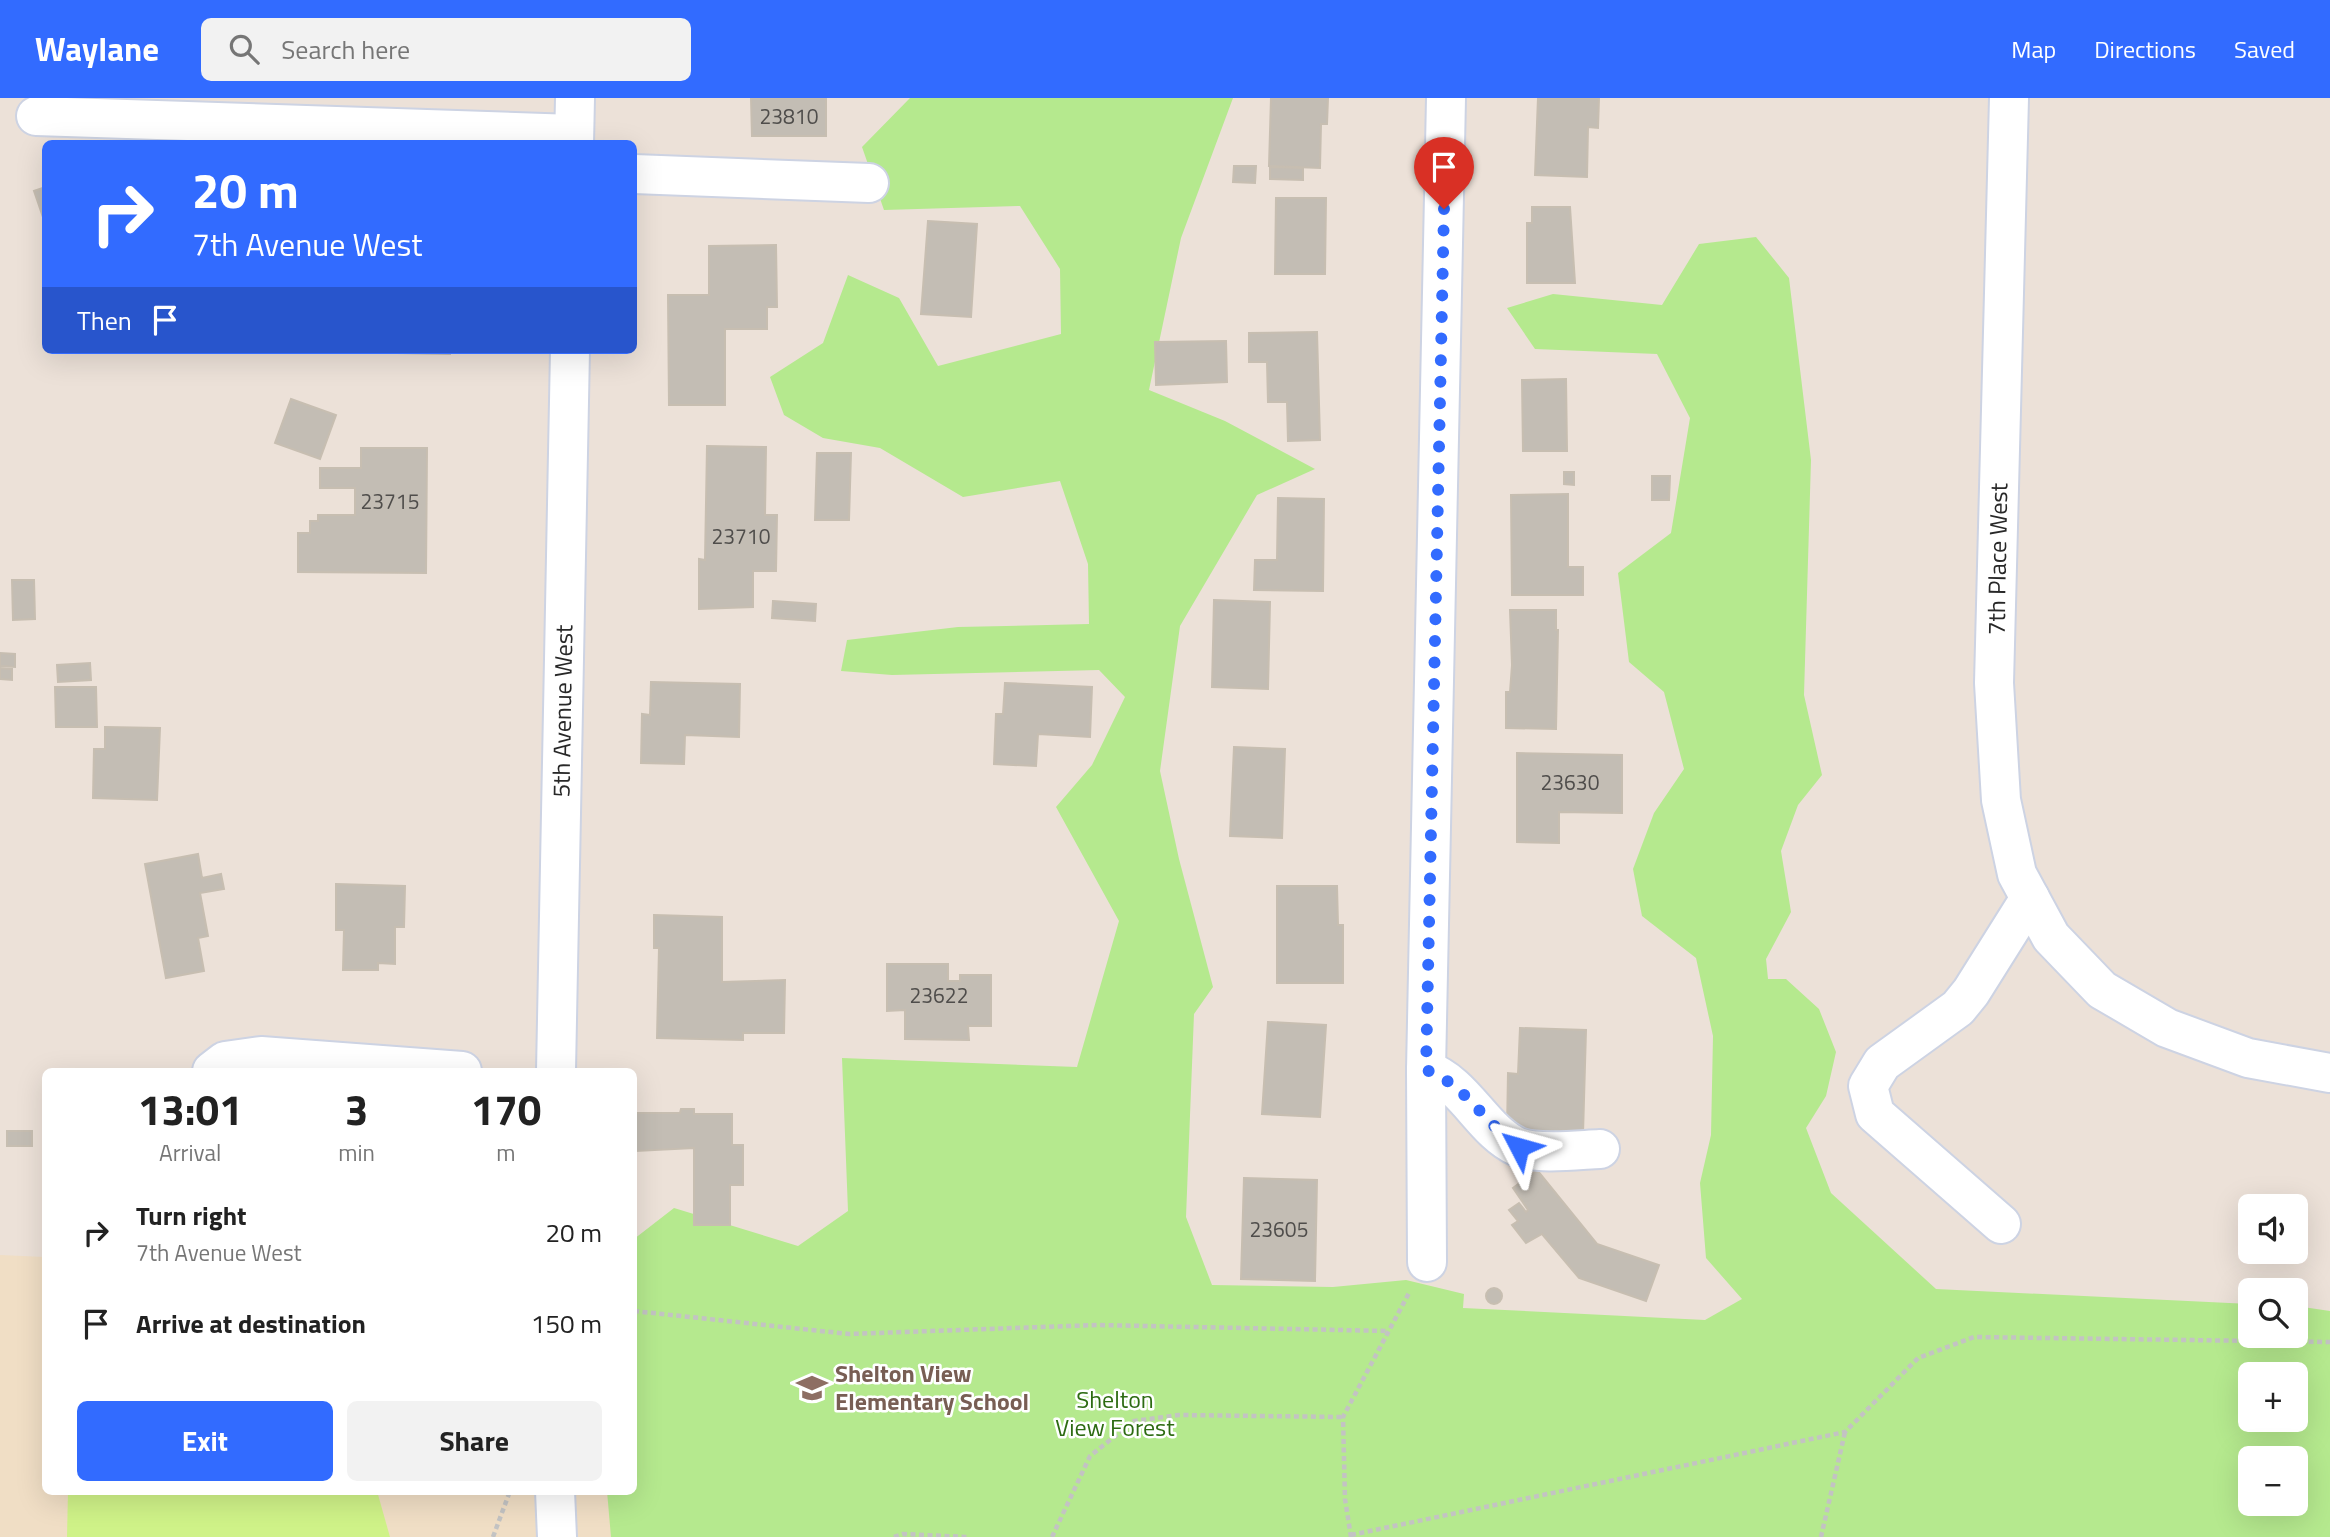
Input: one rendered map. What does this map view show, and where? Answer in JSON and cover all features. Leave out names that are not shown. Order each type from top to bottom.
[{"type":"street","points":[[1427,1262],[1426,1070],[1446,98]]},
{"type":"street","name":"7th Place West","points":[[2009,98],[1994,683],[2001,800],[2017,874],[2051,937],[2102,990],[2167,1028],[2237,1053],[2330,1073]]},
{"type":"street","points":[[36,116],[575,125]]},
{"type":"street","points":[[637,174],[869,183]]},
{"type":"street","name":"5th Avenue West","points":[[555,1068],[570,354]]},
{"type":"street","points":[[2001,1224],[1875,1114],[1868,1086],[1882,1063],[1958,1008],[2031,898]]},
{"type":"street","points":[[216,1068],[225,1061],[261,1056],[378,1068]]},
{"type":"street","points":[[1426,1070],[1450,1083],[1503,1136],[1519,1147],[1550,1150],[1600,1149]]},
{"type":"street","points":[[555,1495],[557,1537]]},
{"type":"path","points":[[1427,1262],[1343,1416],[1345,1499],[1351,1536],[1845,1432]]},
{"type":"path","points":[[637,1311],[849,1334],[1097,1325],[1388,1331]]},
{"type":"path","points":[[1821,1537],[1845,1432],[1918,1358],[1974,1337],[2330,1342]]},
{"type":"path","points":[[1052,1537],[1090,1456],[1134,1421],[1180,1415],[1343,1416]]},
{"type":"path","points":[[493,1537],[509,1495]]},
{"type":"path","points":[[894,1537],[916,1534],[967,1537]]},
{"type":"shaded area","points":[[0,1255],[42,1257],[42,1495],[637,1495],[637,1491],[985,1537],[0,1537]]},
{"type":"green space","name":"Shelton View Forest","points":[[910,98],[1233,98],[1181,238],[1149,390],[1225,421],[1315,469],[1257,495],[1180,626],[1160,771],[1179,859],[1213,987],[1194,1014],[1186,1217],[1212,1285],[1333,1287],[1406,1280],[1464,1294],[1463,1308],[1705,1320],[1742,1299],[1706,1258],[1700,1183],[1711,1135],[1713,1036],[1696,958],[1642,916],[1633,869],[1654,813],[1684,769],[1664,692],[1629,662],[1618,573],[1671,533],[1690,418],[1657,354],[1535,349],[1507,308],[1553,294],[1662,305],[1699,244],[1756,237],[1789,278],[1811,460],[1804,695],[1822,775],[1798,805],[1781,851],[1791,912],[1766,959],[1768,979],[1786,979],[1819,1009],[1836,1052],[1826,1096],[1806,1128],[1831,1193],[1936,1289],[2238,1303],[2238,1348],[2308,1348],[2308,1308],[2330,1311],[2330,1537],[611,1537],[607,1495],[637,1495],[637,1237],[674,1208],[798,1246],[848,1211],[842,1058],[1077,1067],[1119,921],[1056,807],[1092,765],[1125,697],[1099,670],[892,675],[841,671],[847,640],[958,627],[1089,624],[1088,564],[1060,481],[963,497],[880,448],[823,438],[784,415],[770,377],[823,343],[848,275],[899,298],[938,366],[1061,334],[1060,269],[1020,206],[884,210],[862,147]]},
{"type":"green space","points":[[68,1495],[378,1495],[390,1537],[67,1537]]},
{"type":"building","points":[[751,98],[826,98],[826,136],[752,136]]},
{"type":"building","points":[[1271,98],[1328,98],[1327,124],[1321,124],[1320,168],[1269,166]]},
{"type":"building","points":[[1538,98],[1599,98],[1598,128],[1588,127],[1587,177],[1535,175]]},
{"type":"building","points":[[1234,166],[1256,166],[1255,183],[1233,182]]},
{"type":"building","points":[[1270,167],[1303,168],[1303,180],[1270,179]]},
{"type":"building","points":[[42,188],[42,214],[34,191]]},
{"type":"building","points":[[1276,198],[1326,198],[1325,274],[1275,274]]},
{"type":"building","points":[[1532,207],[1570,207],[1575,283],[1527,283],[1527,223],[1532,223]]},
{"type":"building","points":[[928,221],[977,224],[971,317],[921,314]]},
{"type":"building","points":[[776,245],[777,307],[767,307],[767,329],[725,329],[725,405],[669,405],[668,295],[709,295],[709,246]]},
{"type":"building","points":[[1317,332],[1320,440],[1288,441],[1287,402],[1268,402],[1267,362],[1249,362],[1249,333]]},
{"type":"building","points":[[1226,341],[1227,382],[1156,385],[1155,342]]},
{"type":"building","points":[[1566,379],[1567,451],[1523,451],[1522,380]]},
{"type":"building","points":[[291,399],[336,415],[320,459],[275,443]]},
{"type":"building","points":[[707,446],[766,447],[765,515],[777,515],[776,571],[753,571],[753,607],[699,609],[699,559],[705,560]]},
{"type":"building","points":[[361,448],[427,448],[426,573],[298,572],[298,533],[310,533],[310,521],[318,521],[318,515],[355,515],[355,488],[320,488],[320,468],[361,468]]},
{"type":"building","points":[[817,453],[851,453],[849,520],[815,520]]},
{"type":"building","points":[[1564,472],[1574,472],[1574,485],[1564,484]]},
{"type":"building","points":[[1652,476],[1670,476],[1669,500],[1652,500]]},
{"type":"building","points":[[1568,494],[1568,567],[1583,567],[1583,595],[1512,595],[1511,495]]},
{"type":"building","points":[[1278,498],[1324,499],[1323,591],[1254,590],[1255,560],[1277,560]]},
{"type":"building","points":[[12,580],[34,580],[35,619],[13,620]]},
{"type":"building","points":[[1214,600],[1270,602],[1268,689],[1212,687]]},
{"type":"building","points":[[773,601],[816,604],[815,621],[772,618]]},
{"type":"building","points":[[1510,610],[1556,610],[1556,729],[1506,728],[1506,692],[1510,692],[1512,665]]},
{"type":"building","points":[[0,653],[15,654],[15,667],[0,666]]},
{"type":"building","points":[[90,663],[91,680],[58,682],[57,665]]},
{"type":"building","points":[[0,668],[12,669],[12,680],[0,679]]},
{"type":"building","points":[[651,682],[740,684],[739,737],[685,735],[684,764],[641,763],[642,714],[650,715]]},
{"type":"building","points":[[1005,683],[1092,687],[1090,737],[1038,734],[1036,766],[994,764],[996,714],[1003,714]]},
{"type":"building","points":[[55,687],[96,687],[97,727],[56,727]]},
{"type":"building","points":[[105,727],[160,728],[157,800],[93,798],[94,749],[105,749]]},
{"type":"building","points":[[1234,747],[1285,749],[1282,838],[1230,836]]},
{"type":"building","points":[[1517,753],[1622,755],[1622,813],[1559,812],[1559,843],[1517,842]]},
{"type":"building","points":[[198,854],[202,878],[221,874],[224,889],[200,893],[208,936],[198,938],[204,971],[166,978],[145,864]]},
{"type":"building","points":[[336,884],[405,886],[404,927],[395,927],[395,964],[378,963],[378,970],[343,970],[344,930],[336,930]]},
{"type":"building","points":[[1277,886],[1337,886],[1338,925],[1343,925],[1343,983],[1277,983]]},
{"type":"building","points":[[654,915],[722,917],[722,982],[785,980],[784,1033],[743,1033],[743,1040],[657,1038],[659,948],[654,948]]},
{"type":"building","points":[[887,964],[948,964],[948,981],[960,981],[960,975],[991,975],[991,1026],[968,1026],[969,1040],[905,1039],[905,1010],[887,1011]]},
{"type":"building","points":[[1268,1022],[1326,1025],[1320,1117],[1262,1114]]},
{"type":"building","points":[[1520,1028],[1586,1030],[1583,1134],[1507,1131],[1508,1073],[1518,1074]]},
{"type":"building","points":[[681,1109],[694,1109],[694,1114],[732,1114],[732,1145],[743,1145],[743,1185],[730,1185],[730,1225],[694,1225],[694,1148],[637,1151],[637,1113],[680,1113]]},
{"type":"building","points":[[7,1131],[32,1131],[32,1146],[7,1146]]},
{"type":"building","points":[[1537,1170],[1597,1244],[1659,1265],[1646,1301],[1579,1278],[1542,1234],[1526,1243],[1512,1225],[1518,1221],[1509,1210],[1519,1203],[1526,1212],[1528,1210],[1513,1188]]},
{"type":"building","points":[[1244,1178],[1317,1180],[1315,1281],[1241,1279]]},
{"type":"building","points":[[1494,1288],[1500,1290],[1500,1302],[1494,1304],[1488,1302],[1486,1296],[1488,1290]]},
{"type":"place","name":"Shelton View Elementary School","points":[[812,1388]]},
{"type":"route","points":[[1444,209],[1426,1070],[1441,1075],[1503,1136],[1519,1147]]}]
